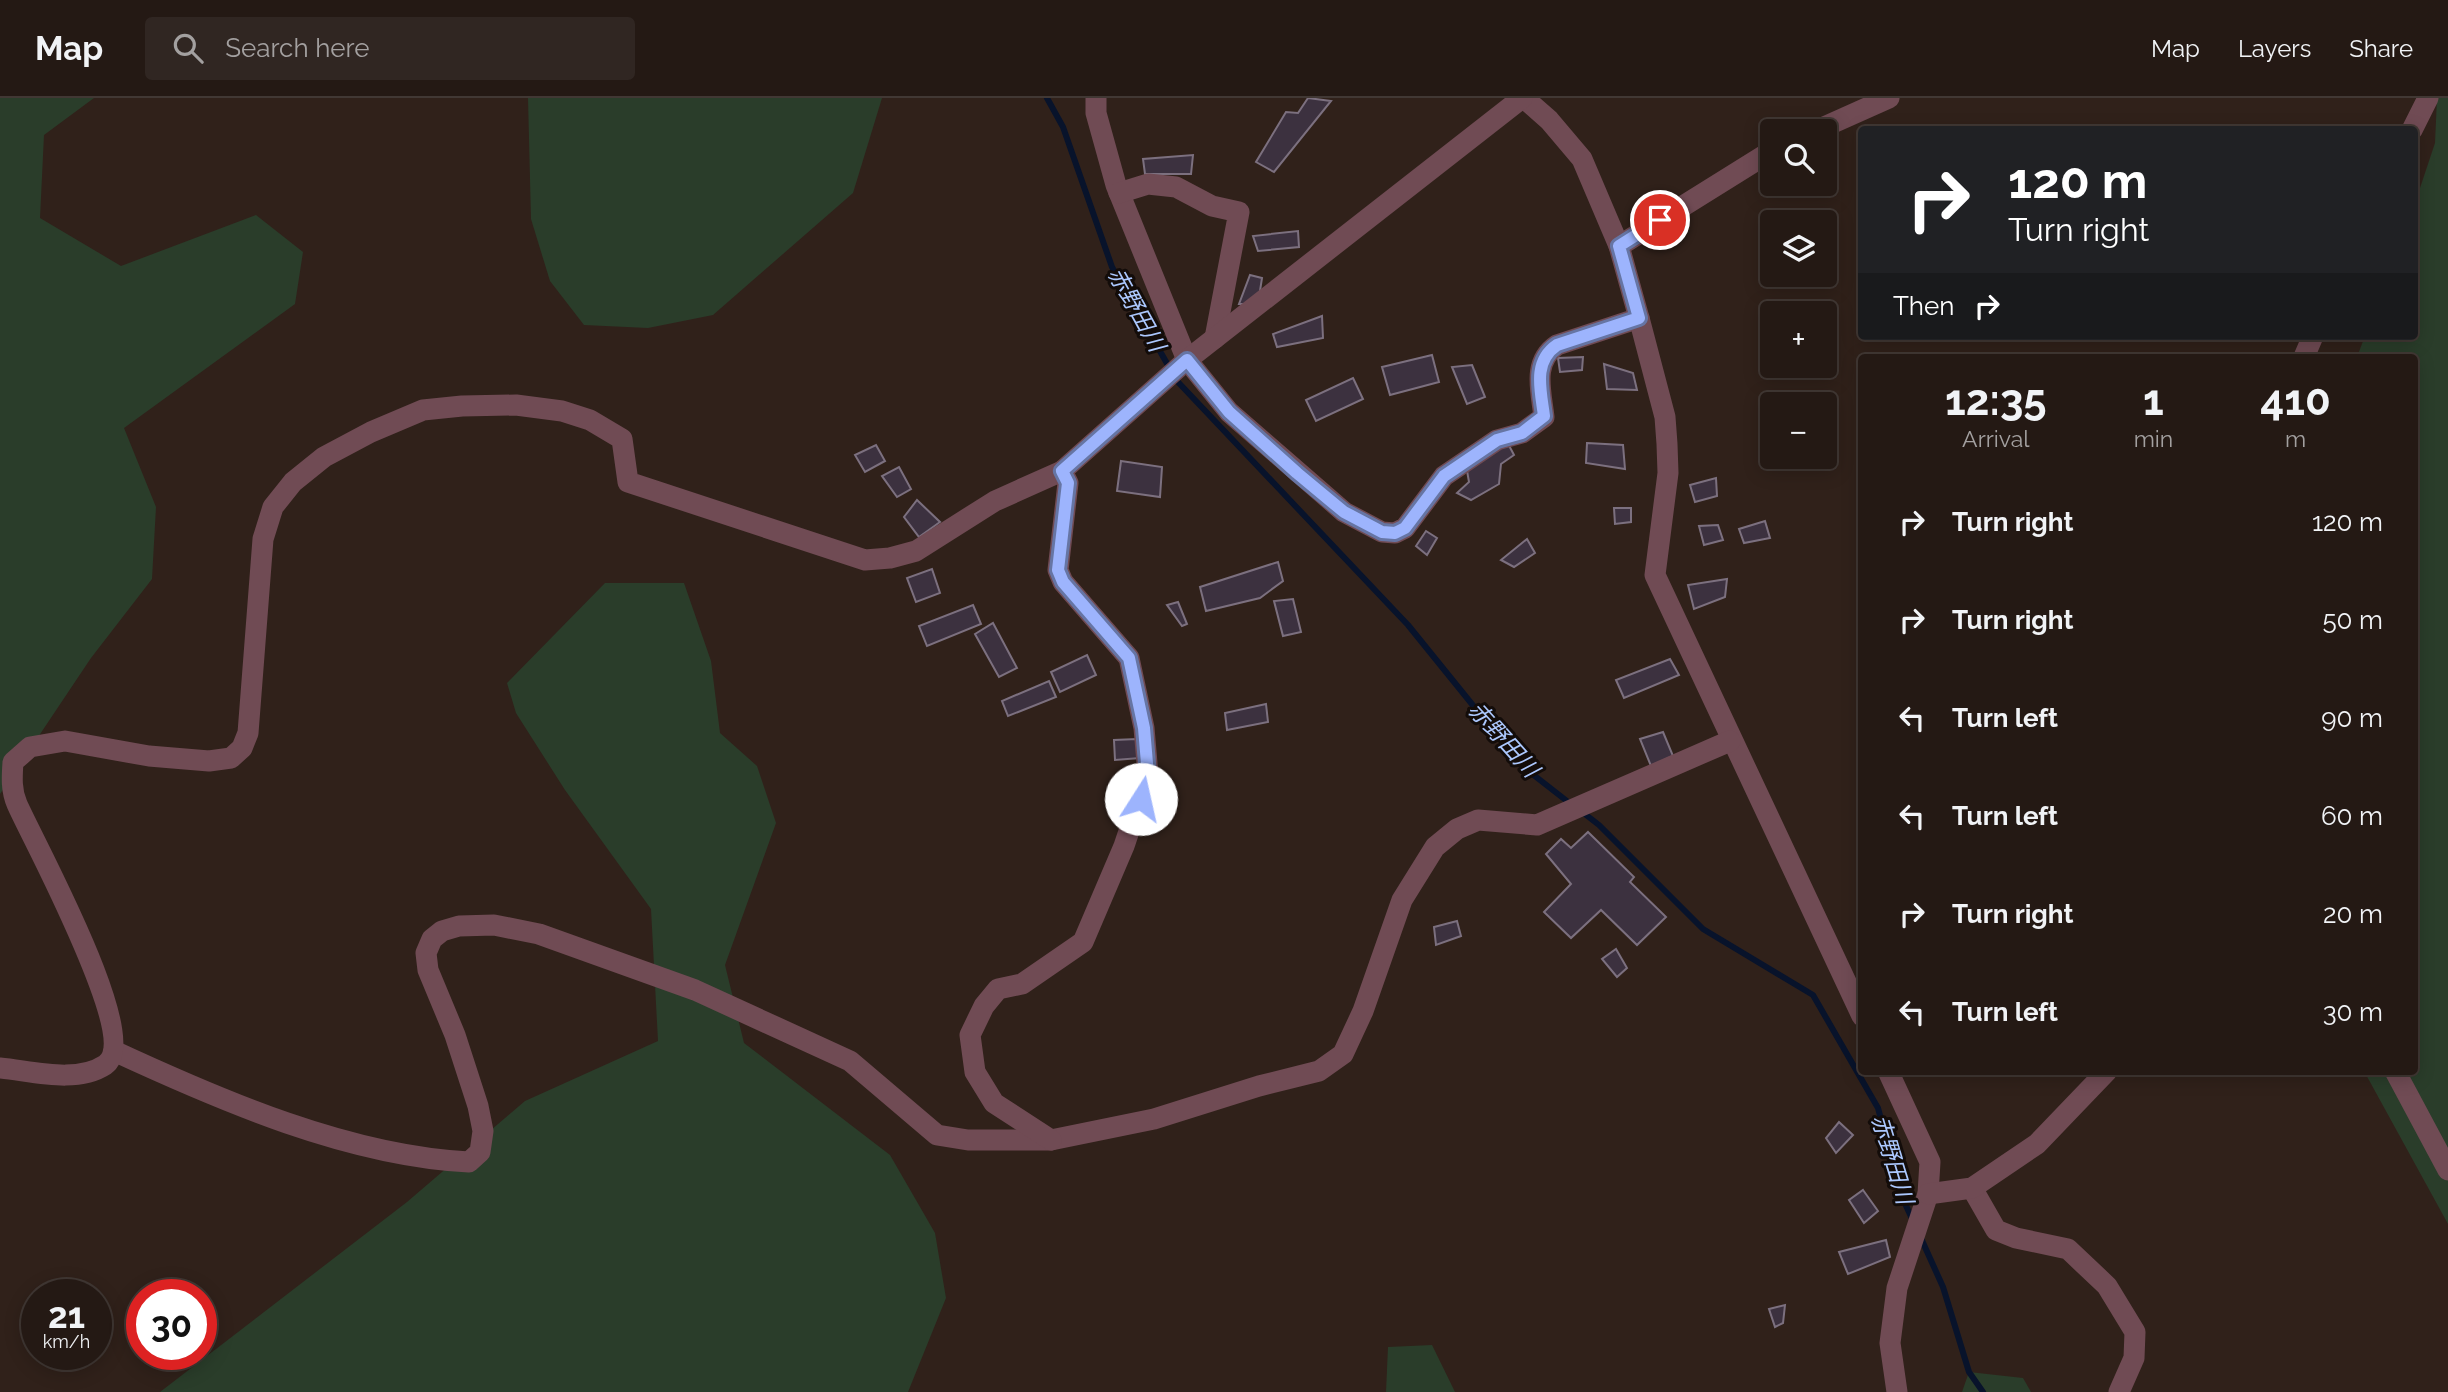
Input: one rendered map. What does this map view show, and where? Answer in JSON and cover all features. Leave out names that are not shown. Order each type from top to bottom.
[{"type":"street","points":[[1096,98],[1096,113],[1119,193],[1184,363],[1229,412],[1344,512],[1382,532],[1395,533],[1405,528],[1444,476],[1497,440],[1522,433],[1544,416],[1540,371],[1547,352],[1557,345],[1639,318]]},
{"type":"street","points":[[0,1068],[74,1075],[92,1072],[108,1063],[114,1051],[114,1035],[58,882],[17,804],[12,787],[13,762],[30,747],[65,741],[149,756],[209,761],[231,758],[237,753],[248,733],[263,539],[273,507],[293,482],[324,457],[371,432],[423,410],[462,405],[516,405],[562,411],[590,420],[622,439],[628,482],[865,560],[890,558],[916,551],[995,500],[1062,471],[1184,363],[1523,98],[1549,120],[1582,159],[1619,246],[1639,318],[1665,417],[1667,444],[1668,474],[1655,575],[1730,741],[1858,1008]]},
{"type":"street","points":[[1837,121],[1889,98]]},
{"type":"street","points":[[2414,126],[2428,98]]},
{"type":"street","points":[[1619,246],[1760,158]]},
{"type":"street","points":[[1119,193],[1148,184],[1176,187],[1212,206],[1238,212],[1215,338]]},
{"type":"street","points":[[1051,1140],[994,1102],[975,1072],[970,1035],[984,1006],[998,989],[1023,984],[1083,942],[1124,846],[1148,775],[1144,728],[1129,658],[1063,582],[1058,570],[1068,483],[1062,471]]},
{"type":"street","points":[[114,1051],[200,1090],[332,1136],[437,1160],[469,1162],[480,1152],[483,1131],[478,1106],[428,970],[426,953],[432,939],[442,931],[459,926],[494,925],[539,934],[695,990],[804,1039],[850,1061],[937,1135],[968,1140],[1051,1140],[1154,1119],[1259,1086],[1319,1072],[1343,1054],[1363,1011],[1402,900],[1435,847],[1457,830],[1478,820],[1537,825],[1730,741]]},
{"type":"street","points":[[1890,1075],[1930,1162],[1928,1194],[1897,1288],[1890,1343],[1897,1392]]},
{"type":"street","points":[[1928,1194],[1972,1188],[2037,1144],[2103,1075]]},
{"type":"street","points":[[2397,1075],[2448,1170]]},
{"type":"street","points":[[1972,1188],[1996,1230],[2017,1238],[2068,1249],[2107,1286],[2135,1332],[2134,1358],[2119,1392]]},
{"type":"green space","points":[[0,98],[94,98],[44,135],[40,218],[121,266],[256,215],[303,252],[295,304],[124,428],[156,507],[152,579],[91,658],[0,794]]},
{"type":"green space","points":[[528,98],[882,98],[853,193],[713,315],[648,328],[584,325],[550,281],[531,219]]},
{"type":"green space","points":[[2437,98],[2448,98],[2448,1224],[2366,1075],[2418,1075],[2418,354],[2358,354],[2363,340],[2418,340],[2418,194],[2435,143]]},
{"type":"green space","points":[[605,583],[684,583],[711,661],[720,733],[757,766],[776,823],[725,965],[744,1043],[890,1155],[935,1233],[946,1298],[908,1392],[160,1392],[189,1370],[217,1370],[217,1348],[407,1202],[525,1101],[658,1041],[651,909],[565,790],[516,713],[507,683]]},
{"type":"green space","points":[[1432,1345],[1455,1392],[1386,1392],[1388,1347]]},
{"type":"green space","points":[[1969,1372],[2023,1378],[2031,1392],[1962,1392]]},
{"type":"building","points":[[1308,98],[1331,101],[1274,172],[1256,162],[1286,112],[1298,113]]},
{"type":"building","points":[[1193,155],[1191,174],[1145,174],[1143,159]]},
{"type":"building","points":[[1298,231],[1299,247],[1258,251],[1253,236]]},
{"type":"building","points":[[1250,275],[1262,278],[1258,304],[1239,304]]},
{"type":"building","points":[[1322,316],[1323,338],[1277,347],[1273,334]]},
{"type":"building","points":[[1432,355],[1439,382],[1390,395],[1382,367]]},
{"type":"building","points":[[1583,357],[1582,370],[1560,372],[1558,358]]},
{"type":"building","points":[[1604,364],[1633,373],[1637,390],[1607,389]]},
{"type":"building","points":[[1472,365],[1485,397],[1467,404],[1452,367]]},
{"type":"building","points":[[1353,378],[1363,399],[1316,421],[1306,400]]},
{"type":"building","points":[[1505,438],[1514,455],[1501,464],[1499,484],[1471,500],[1457,493],[1469,482],[1466,465]]},
{"type":"building","points":[[1587,443],[1623,445],[1625,469],[1586,463]]},
{"type":"building","points":[[876,445],[885,461],[865,472],[855,455]]},
{"type":"building","points":[[1121,461],[1162,467],[1160,497],[1117,491]]},
{"type":"building","points":[[899,467],[911,489],[897,497],[882,476]]},
{"type":"building","points":[[1716,478],[1717,496],[1695,502],[1690,485]]},
{"type":"building","points":[[917,500],[940,522],[919,537],[904,517]]},
{"type":"building","points":[[1614,508],[1631,508],[1631,522],[1615,524]]},
{"type":"building","points":[[1765,521],[1770,538],[1744,543],[1739,529]]},
{"type":"building","points":[[1718,525],[1723,540],[1704,545],[1699,526]]},
{"type":"building","points":[[1426,531],[1437,538],[1427,555],[1416,546]]},
{"type":"building","points":[[1527,539],[1535,553],[1514,567],[1501,560]]},
{"type":"building","points":[[1278,562],[1283,581],[1260,598],[1206,611],[1200,587]]},
{"type":"building","points":[[932,569],[940,593],[916,602],[907,578]]},
{"type":"building","points":[[1727,579],[1725,597],[1694,609],[1688,585]]},
{"type":"building","points":[[1293,599],[1301,632],[1283,636],[1274,601]]},
{"type":"building","points":[[1178,602],[1187,624],[1182,626],[1167,605]]},
{"type":"building","points":[[973,605],[981,624],[927,646],[919,626]]},
{"type":"building","points":[[993,623],[1017,668],[999,677],[975,634]]},
{"type":"building","points":[[1087,655],[1096,675],[1060,692],[1051,672]]},
{"type":"building","points":[[1670,659],[1679,675],[1624,698],[1616,680]]},
{"type":"building","points":[[1049,681],[1056,697],[1008,716],[1002,701]]},
{"type":"building","points":[[1266,704],[1268,722],[1227,730],[1225,713]]},
{"type":"building","points":[[1663,732],[1673,756],[1651,766],[1640,739]]},
{"type":"building","points":[[1137,739],[1140,758],[1115,760],[1114,740]]},
{"type":"building","points":[[1588,832],[1634,877],[1630,882],[1666,917],[1637,945],[1601,910],[1571,938],[1544,912],[1571,884],[1546,854],[1561,839],[1571,848]]},
{"type":"building","points":[[1457,921],[1461,936],[1436,945],[1434,927]]},
{"type":"building","points":[[1616,949],[1627,968],[1617,977],[1602,959]]},
{"type":"building","points":[[1839,1122],[1853,1135],[1836,1153],[1826,1138]]},
{"type":"building","points":[[1863,1190],[1878,1211],[1864,1223],[1849,1200]]},
{"type":"building","points":[[1886,1240],[1890,1257],[1848,1274],[1839,1252]]},
{"type":"building","points":[[1785,1305],[1783,1323],[1775,1327],[1769,1309]]},
{"type":"waterway","name":"赤野田川","points":[[1047,98],[1063,127],[1112,267],[1177,381],[1408,625],[1522,766],[1572,805]]},
{"type":"waterway","name":"赤野田川","points":[[1581,811],[1599,825],[1703,929],[1813,995],[1858,1073]]},
{"type":"waterway","name":"赤野田川","points":[[1859,1075],[1878,1108],[1902,1197],[1914,1223]]},
{"type":"waterway","name":"赤野田川","points":[[1920,1236],[1943,1287],[1969,1372],[1983,1392]]},
{"type":"route","points":[[1141,799],[1148,775],[1144,728],[1129,658],[1063,582],[1058,570],[1068,483],[1062,471],[1187,360],[1229,412],[1297,473],[1344,512],[1382,532],[1395,533],[1405,528],[1444,476],[1497,440],[1522,433],[1544,416],[1540,371],[1547,352],[1557,345],[1639,318],[1619,246],[1660,220]]}]
